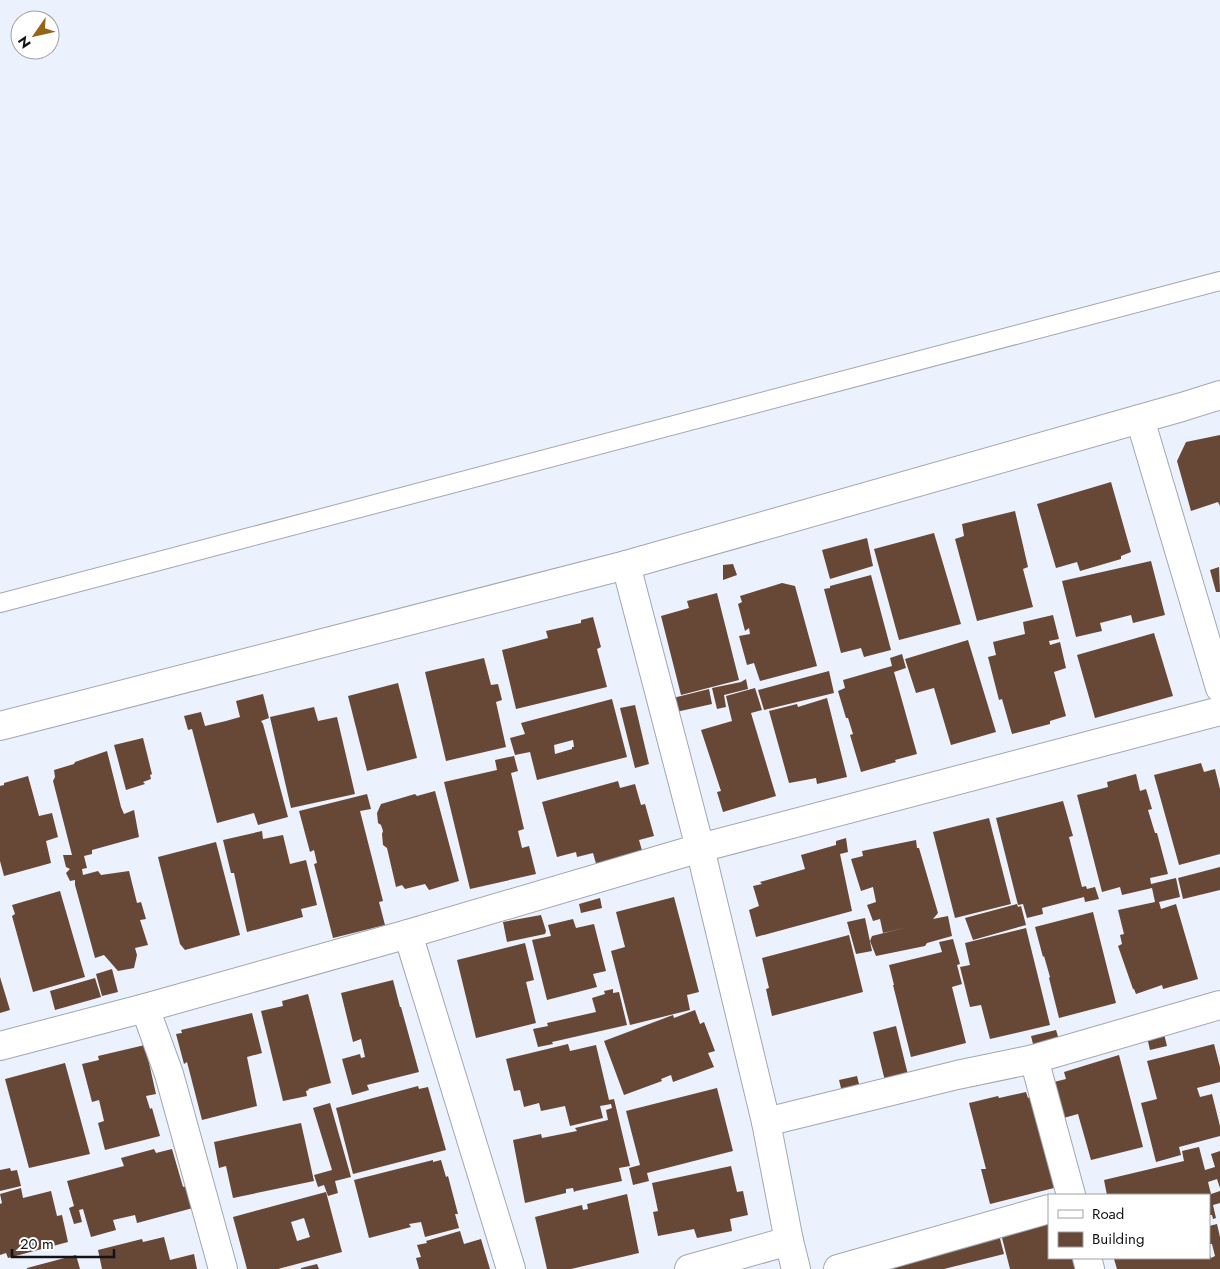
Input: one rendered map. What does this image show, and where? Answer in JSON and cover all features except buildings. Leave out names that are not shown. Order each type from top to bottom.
[{"type":"street","points":[[0,726],[626,565],[1220,395]]},
{"type":"street","points":[[1140,419],[1220,688]]},
{"type":"street","points":[[626,565],[700,848],[766,1122],[796,1269]]},
{"type":"street","points":[[0,1046],[145,1008],[408,934],[700,848],[1220,711]]},
{"type":"street","points":[[408,934],[510,1269]]},
{"type":"street","points":[[766,1122],[957,1075],[1034,1059],[1220,1005]]},
{"type":"street","points":[[145,1008],[169,1074],[223,1269]]},
{"type":"street","points":[[1034,1059],[1071,1194]]},
{"type":"street","points":[[838,1269],[1048,1209]]},
{"type":"street","points":[[689,1269],[789,1241]]},
{"type":"lane","points":[[0,603],[1220,281]]}]
